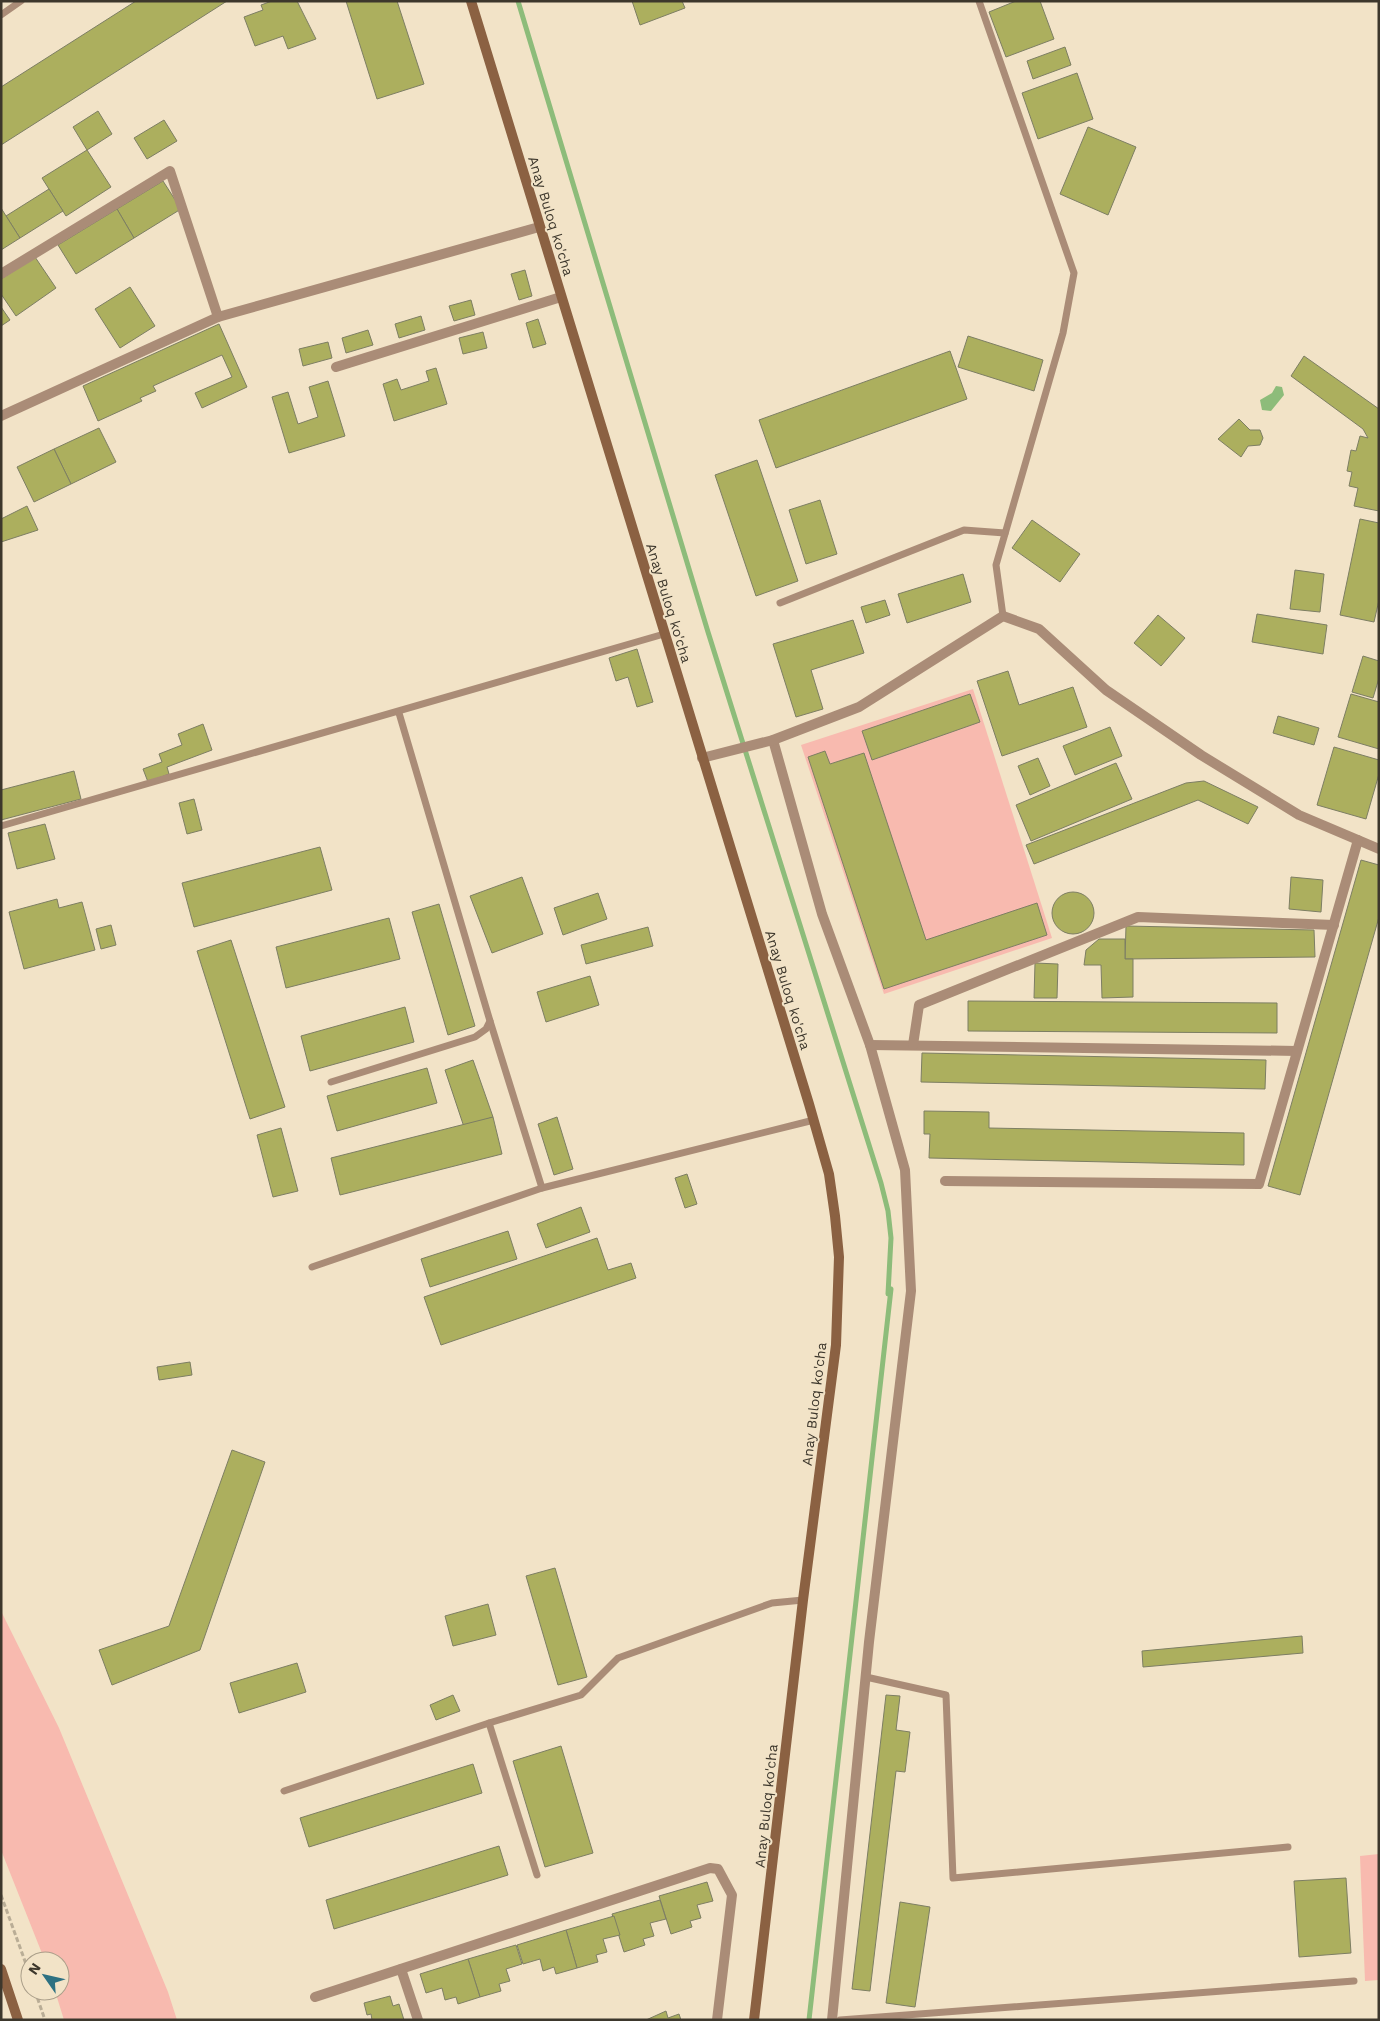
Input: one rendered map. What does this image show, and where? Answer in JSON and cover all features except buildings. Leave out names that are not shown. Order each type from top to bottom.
[{"type":"main road","name":"Anay Buloq ko'cha","points":[[471,1],[814,1120],[829,1174],[836,1216],[839,1257],[836,1344],[803,1600],[754,2020]]},
{"type":"main road","points":[[1,1969],[18,2020]]},
{"type":"street","points":[[1,274],[170,171],[218,317]]},
{"type":"street","points":[[1,416],[218,317],[539,227]]},
{"type":"street","points":[[336,367],[561,297]]},
{"type":"street","points":[[702,758],[773,740],[859,707],[1003,616],[1039,629],[1106,690],[1201,755],[1299,815],[1379,849]]},
{"type":"street","points":[[773,740],[822,914],[870,1045],[904,1170],[911,1291],[866,1677],[832,2020]]},
{"type":"street","points":[[945,1181],[1259,1184],[1358,840]]},
{"type":"street","points":[[913,1045],[919,1005],[1138,917],[1334,925]]},
{"type":"street","points":[[870,1045],[1297,1051]]},
{"type":"street","points":[[315,1997],[710,1868],[718,1869],[732,1895],[717,2020]]},
{"type":"street","points":[[401,1969],[418,2020]]},
{"type":"lane","points":[[1,15],[21,1]]},
{"type":"lane","points":[[979,1],[1074,273],[1063,333],[996,565],[1003,616]]},
{"type":"lane","points":[[780,603],[964,530],[1006,533]]},
{"type":"lane","points":[[1,826],[399,713],[664,634]]},
{"type":"lane","points":[[399,713],[490,1021],[542,1188]]},
{"type":"lane","points":[[331,1082],[475,1036],[486,1029],[490,1021]]},
{"type":"lane","points":[[312,1267],[542,1188],[814,1120]]},
{"type":"lane","points":[[284,1791],[489,1723],[581,1695],[618,1658],[772,1602],[803,1600]]},
{"type":"lane","points":[[866,1677],[946,1696],[953,1878],[1288,1847]]},
{"type":"lane","points":[[489,1723],[537,1875]]},
{"type":"lane","points":[[840,2020],[1354,1982]]},
{"type":"path","points":[[1,1896],[21,1951]]},
{"type":"path","points":[[38,2001],[45,2020]]},
{"type":"shaded area","points":[[1276,386],[1282,387],[1284,395],[1271,411],[1262,410],[1260,400],[1272,393]]},
{"type":"shaded area","points":[[973,689],[1052,938],[884,994],[801,745]]},
{"type":"shaded area","points":[[1,1611],[59,1728],[168,1992],[177,2020],[64,2020],[58,2001],[70,2001],[70,1951],[41,1951],[1,1850]]},
{"type":"shaded area","points":[[1379,1854],[1379,1980],[1365,1981],[1360,1856]]},
{"type":"waterway","points":[[518,1],[708,632],[881,1183],[888,1211],[891,1238],[888,1294],[891,1289],[809,2020]]}]
